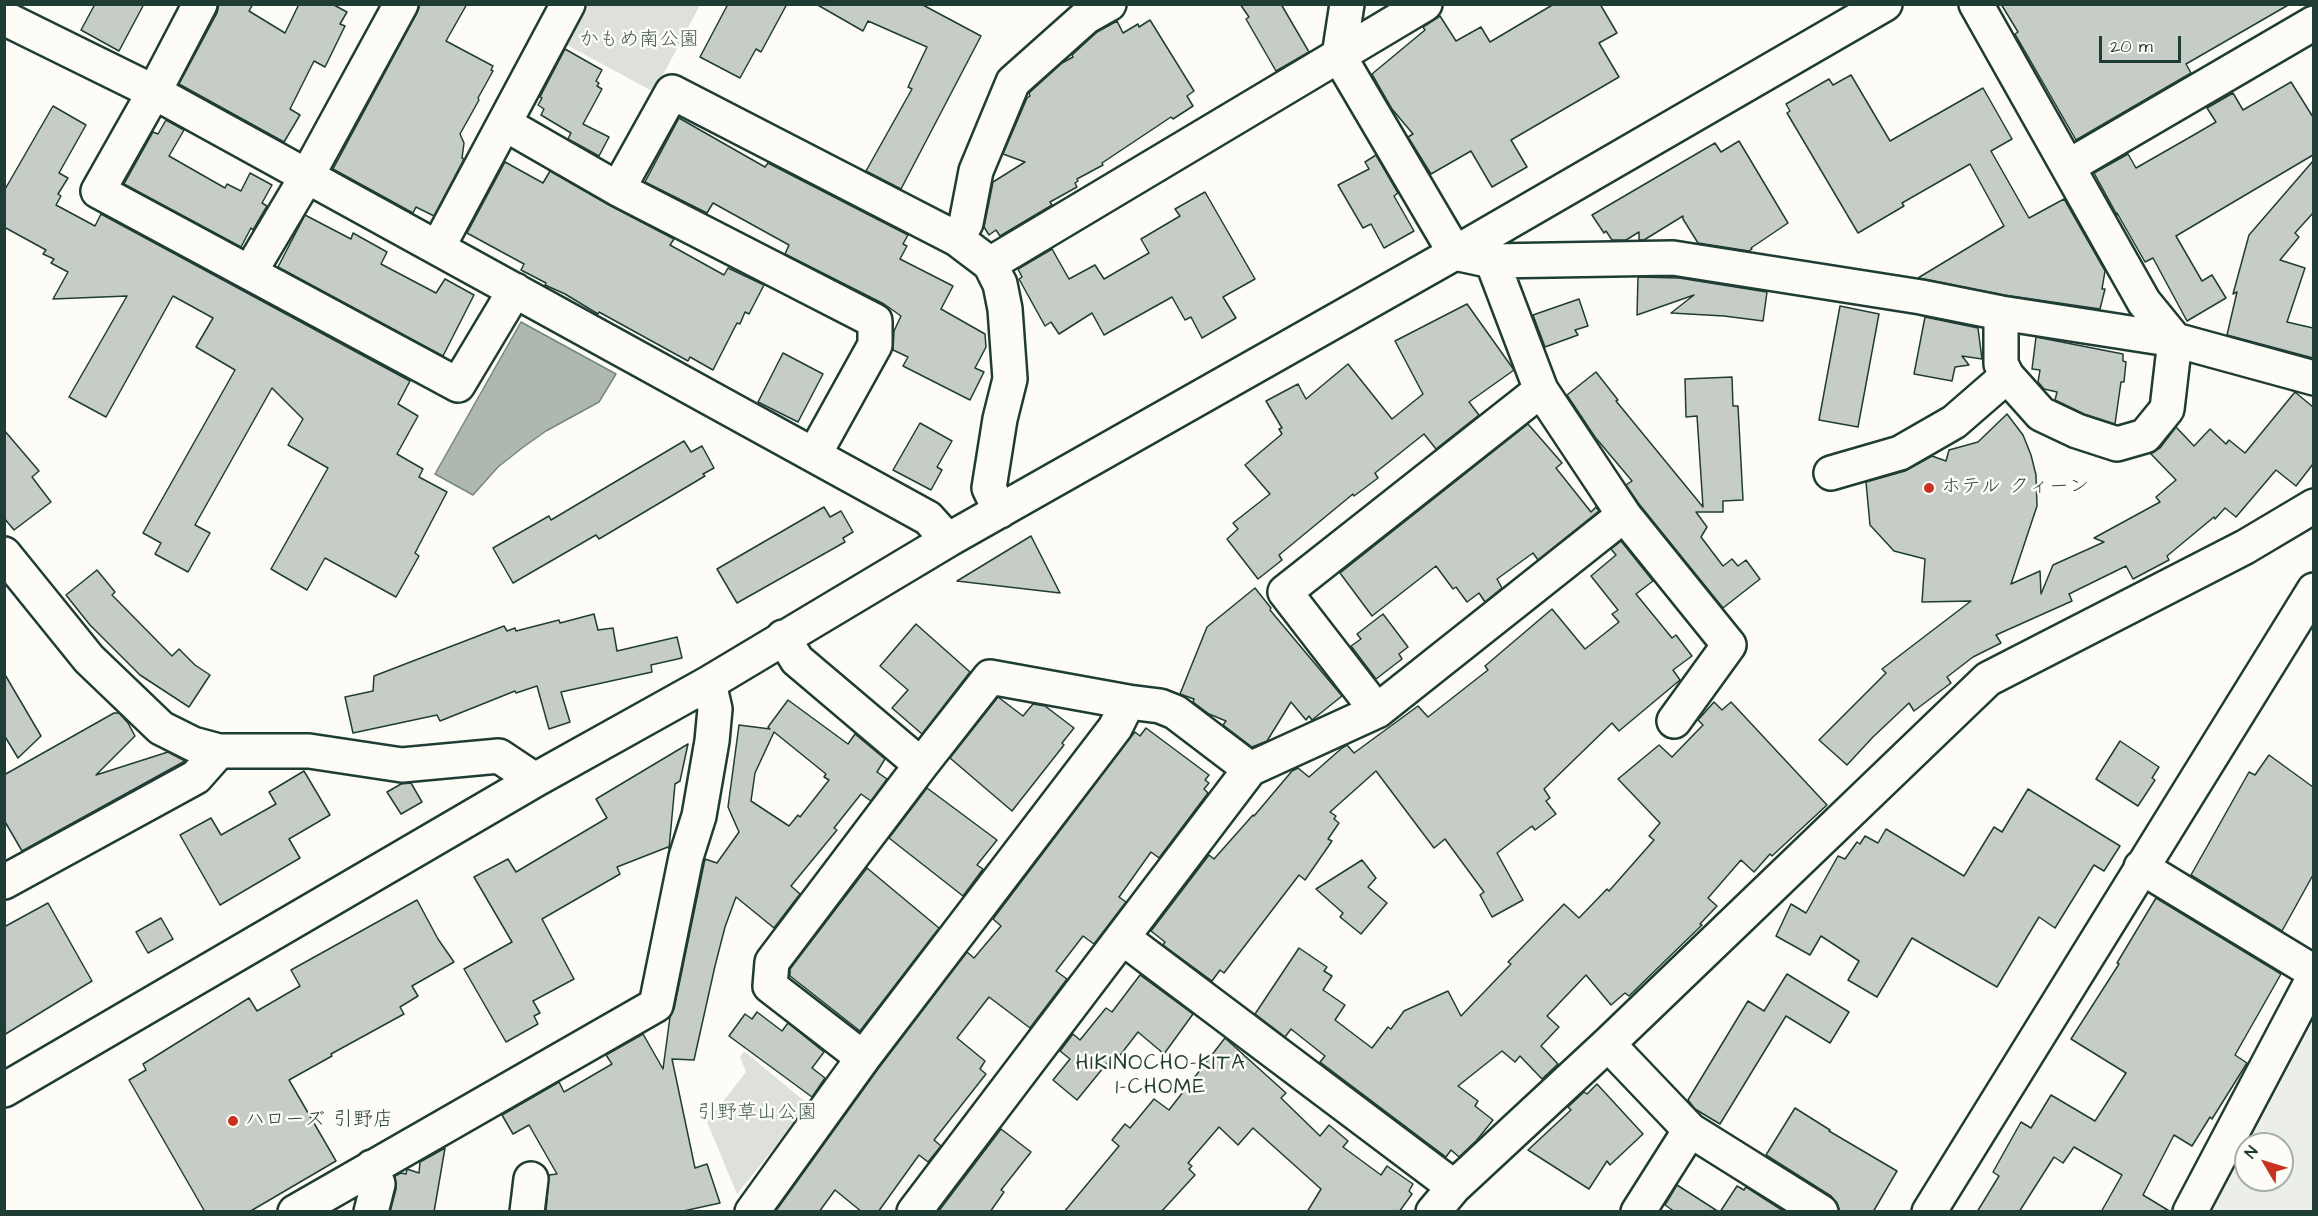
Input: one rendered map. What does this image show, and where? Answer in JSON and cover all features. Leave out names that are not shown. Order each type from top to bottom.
[{"type":"street","points":[[200,4],[154,92],[98,190],[458,385],[515,290]]},
{"type":"street","points":[[250,273],[307,176],[401,4]]},
{"type":"street","points":[[438,247],[568,4]]},
{"type":"street","points":[[957,239],[966,223],[976,171],[1013,82],[1086,17],[1109,4]]},
{"type":"street","points":[[1347,4],[1339,56],[1455,253],[1492,261],[1673,258],[2175,340],[2313,378]]},
{"type":"street","points":[[990,264],[1425,4]]},
{"type":"street","points":[[4,1090],[535,780],[709,683],[948,540],[1455,253],[1885,4]]},
{"type":"street","points":[[1976,4],[2144,302],[2175,340],[2167,409],[2145,436],[2117,444],[2077,432],[2041,414],[2007,376],[2001,364],[2001,313]]},
{"type":"street","points":[[4,18],[154,92],[438,247],[928,518],[948,540]]},
{"type":"street","points":[[2069,166],[2313,23]]},
{"type":"street","points":[[618,189],[672,92],[957,239],[990,264],[1000,284],[1005,309],[1010,379],[1000,419],[989,488],[1000,511]]},
{"type":"street","points":[[505,124],[618,189],[875,321],[875,345],[814,455]]},
{"type":"street","points":[[1492,261],[1541,390],[1624,515],[1729,645],[1674,721]]},
{"type":"street","points":[[1831,473],[1900,453],[1954,422],[2007,376]]},
{"type":"street","points":[[1377,711],[1286,592],[1541,390]]},
{"type":"street","points":[[1123,938],[1444,1199],[1988,679],[2245,547],[2313,506]]},
{"type":"street","points":[[914,1212],[1250,769],[1377,711],[1624,515]]},
{"type":"street","points":[[4,554],[89,659],[161,728],[193,744],[219,751],[309,751],[402,765],[499,756],[535,780]]},
{"type":"street","points":[[1929,1212],[2141,867],[2312,597]]},
{"type":"street","points":[[783,637],[797,660],[921,765]]},
{"type":"street","points":[[863,1058],[770,986],[772,963],[990,677],[1160,706],[1175,712],[1250,769]]},
{"type":"street","points":[[295,1212],[656,1005],[686,857],[699,816],[712,741],[715,709],[709,683]]},
{"type":"street","points":[[752,1212],[863,1058],[1115,728],[1128,702]]},
{"type":"street","points":[[4,882],[196,777],[219,751]]},
{"type":"street","points":[[2141,867],[2313,974],[2190,1212]]},
{"type":"street","points":[[1608,1044],[1690,1130],[1821,1212]]},
{"type":"street","points":[[1638,1212],[1690,1130]]},
{"type":"street","points":[[371,1212],[378,1184],[372,1167]]},
{"type":"street","points":[[527,1212],[531,1179]]},
{"type":"shaded area","points":[[521,322],[616,374],[599,402],[546,431],[522,448],[498,467],[473,495],[435,474]]},
{"type":"shaded area","points":[[2313,1021],[2313,1211],[2212,1211],[2234,1170],[2234,1192],[2294,1192],[2294,1132],[2254,1132]]},
{"type":"green space","name":"かもめ南公園","points":[[574,5],[700,5],[654,92],[556,39]]},
{"type":"green space","name":"引野草山公園","points":[[744,1051],[809,1105],[737,1194],[707,1122],[746,1072],[740,1057]]},
{"type":"building","points":[[95,4],[144,4],[119,51],[81,30]]},
{"type":"building","points":[[219,4],[253,4],[249,11],[285,33],[299,4],[332,4],[347,12],[340,24],[345,26],[325,67],[314,61],[290,109],[300,115],[284,142],[179,84],[217,13]]},
{"type":"building","points":[[420,4],[467,4],[446,41],[493,66],[491,70],[493,71],[479,100],[460,134],[464,143],[462,158],[464,159],[434,216],[416,207],[413,213],[333,169]]},
{"type":"building","points":[[728,4],[787,4],[761,52],[756,49],[740,78],[700,57]]},
{"type":"building","points":[[816,4],[921,4],[981,36],[901,189],[866,171],[912,89],[908,87],[927,47],[868,21],[863,31]]},
{"type":"building","points":[[1240,4],[1281,4],[1309,52],[1276,71],[1246,19],[1249,17]]},
{"type":"building","points":[[1554,4],[1600,4],[1617,33],[1599,43],[1619,77],[1511,140],[1527,167],[1492,187],[1471,151],[1431,174],[1408,137],[1413,134],[1392,109],[1372,74],[1425,30],[1423,27],[1440,16],[1456,41],[1481,27],[1490,42]]},
{"type":"building","points":[[2001,4],[2290,4],[2186,64],[2191,73],[2076,140],[2015,34],[2018,32]]},
{"type":"building","points":[[1150,20],[1194,91],[1187,96],[1193,106],[1173,119],[1171,117],[1102,163],[1103,165],[1077,179],[1075,183],[1077,187],[1050,202],[1052,205],[1000,236],[996,230],[989,235],[984,227],[993,182],[1025,162],[1003,154],[1027,98],[1030,96],[1029,93],[1062,63],[1073,57],[1072,55],[1097,32],[1117,21],[1123,33]]},
{"type":"building","points":[[565,49],[602,70],[596,81],[599,83],[597,86],[602,89],[583,124],[609,137],[599,156],[568,139],[571,133],[541,115],[544,109],[538,105],[542,98],[540,97]]},
{"type":"building","points":[[1851,75],[1890,141],[1983,88],[2012,139],[1991,151],[2029,218],[2064,199],[2105,271],[2102,289],[2105,289],[2100,309],[2004,295],[1918,278],[2004,226],[1970,164],[1902,203],[1904,206],[1858,233],[1787,113],[1790,111],[1786,104],[1829,79],[1833,85]]},
{"type":"building","points":[[2291,82],[2313,117],[2313,155],[2176,236],[2202,281],[2212,275],[2226,298],[2187,321],[2153,258],[2145,262],[2094,173],[2128,154],[2136,168],[2192,136],[2216,122],[2207,108],[2233,93],[2243,110]]},
{"type":"building","points":[[53,106],[86,125],[59,173],[68,178],[58,194],[61,196],[56,205],[95,226],[101,214],[410,381],[398,404],[418,416],[397,454],[423,469],[419,477],[447,492],[415,553],[419,556],[396,597],[325,558],[307,590],[271,569],[328,468],[288,445],[303,419],[272,388],[195,525],[210,533],[188,572],[155,554],[161,543],[143,533],[235,370],[196,347],[213,318],[173,296],[106,417],[69,397],[127,296],[53,299],[68,272],[51,263],[54,259],[43,254],[46,250],[4,227],[4,191]]},
{"type":"building","points":[[679,118],[765,167],[768,163],[908,235],[903,244],[907,246],[900,259],[953,286],[941,309],[985,334],[986,347],[975,368],[984,372],[970,400],[903,366],[908,357],[893,350],[894,331],[901,316],[884,304],[785,254],[789,245],[713,203],[707,213],[645,182]]},
{"type":"building","points":[[166,120],[184,130],[169,156],[225,188],[227,184],[241,191],[250,173],[272,185],[262,203],[267,206],[241,247],[124,184],[153,132],[158,134]]},
{"type":"building","points":[[1739,141],[1788,223],[1749,251],[1698,243],[1683,216],[1644,240],[1639,240],[1639,232],[1626,240],[1612,240],[1606,231],[1604,233],[1592,215],[1715,143],[1721,152]]},
{"type":"building","points":[[1376,155],[1398,193],[1394,196],[1414,231],[1384,248],[1371,224],[1363,228],[1338,185],[1369,169],[1365,162]]},
{"type":"building","points":[[2313,161],[2313,213],[2295,233],[2299,237],[2280,260],[2305,268],[2287,322],[2313,328],[2313,358],[2227,335],[2237,292],[2233,294],[2249,235]]},
{"type":"building","points":[[505,162],[543,183],[550,171],[674,239],[670,245],[724,275],[728,268],[764,285],[749,314],[745,312],[740,324],[737,323],[713,370],[690,357],[688,361],[545,285],[546,283],[521,270],[524,264],[467,233]]},
{"type":"building","points":[[1205,192],[1255,279],[1223,297],[1236,318],[1202,338],[1191,317],[1185,320],[1172,297],[1104,335],[1092,313],[1059,334],[1051,322],[1045,326],[1019,279],[1022,277],[1018,269],[1052,249],[1069,279],[1095,265],[1104,279],[1149,253],[1141,239],[1180,216],[1175,209]]},
{"type":"building","points":[[305,215],[351,239],[353,233],[387,252],[381,264],[436,293],[445,279],[474,295],[443,356],[278,267]]},
{"type":"building","points":[[1638,277],[1679,278],[1767,292],[1763,321],[1671,313],[1694,295],[1637,315]]},
{"type":"building","points":[[1579,299],[1588,326],[1575,330],[1578,335],[1545,347],[1533,315]]},
{"type":"building","points":[[1467,304],[1514,370],[1469,402],[1479,415],[1436,449],[1424,434],[1375,473],[1378,478],[1354,496],[1353,494],[1279,555],[1282,560],[1258,579],[1227,539],[1238,529],[1233,523],[1270,494],[1245,465],[1282,434],[1279,429],[1282,428],[1266,401],[1298,384],[1306,399],[1348,364],[1392,419],[1423,394],[1395,341]]},
{"type":"building","points":[[1840,306],[1879,314],[1858,427],[1819,420]]},
{"type":"building","points":[[1925,317],[1978,328],[1982,359],[1962,356],[1969,365],[1955,367],[1952,381],[1914,374]]},
{"type":"building","points":[[2036,337],[2123,354],[2123,361],[2126,362],[2124,382],[2121,382],[2115,424],[2084,414],[2055,400],[2057,392],[2044,389],[2038,382],[2040,370],[2032,369]]},
{"type":"building","points":[[783,353],[823,374],[798,422],[758,402]]},
{"type":"building","points":[[1596,372],[1618,400],[1616,401],[1703,507],[1697,416],[1686,417],[1685,379],[1732,377],[1733,406],[1738,406],[1743,500],[1723,501],[1723,512],[1696,512],[1707,527],[1701,537],[1723,566],[1732,559],[1738,566],[1746,560],[1760,579],[1723,608],[1639,504],[1626,485],[1632,481],[1595,437],[1567,395]]},
{"type":"building","points":[[2295,392],[2313,407],[2313,464],[2296,486],[2276,470],[2236,517],[2225,508],[2215,519],[2214,517],[2167,556],[2169,560],[2133,579],[2126,566],[2069,594],[2072,601],[1996,635],[2001,643],[1973,657],[1947,677],[1951,683],[1914,711],[1909,703],[1847,765],[1819,740],[1886,673],[1882,669],[1971,601],[1922,602],[1925,559],[1894,551],[1870,525],[1866,482],[1905,471],[1932,456],[1946,461],[1949,450],[1978,442],[2007,414],[2023,435],[2031,455],[2036,475],[2037,506],[2011,584],[2040,571],[2041,594],[2053,565],[2104,542],[2094,538],[2160,502],[2156,497],[2176,480],[2151,454],[2160,448],[2176,427],[2194,446],[2210,429],[2226,444],[2229,440],[2245,453]]},
{"type":"building","points":[[920,423],[952,441],[937,467],[942,470],[931,490],[893,470]]},
{"type":"building","points":[[1528,424],[1562,463],[1556,468],[1591,512],[1596,507],[1599,511],[1538,560],[1533,553],[1497,579],[1502,588],[1485,602],[1479,593],[1467,602],[1456,587],[1453,589],[1436,566],[1372,616],[1340,573]]},
{"type":"building","points":[[4,430],[39,471],[32,477],[51,502],[14,530],[4,518]]},
{"type":"building","points":[[684,441],[691,452],[702,446],[714,468],[703,474],[705,476],[599,539],[596,535],[513,583],[493,548],[549,516],[551,520]]},
{"type":"building","points":[[824,507],[830,517],[841,511],[853,532],[843,538],[845,542],[737,603],[717,569]]},
{"type":"building","points":[[1031,536],[1060,593],[957,581]]},
{"type":"building","points":[[1621,541],[1653,581],[1636,594],[1672,638],[1676,635],[1692,656],[1673,670],[1680,680],[1619,731],[1612,723],[1544,789],[1550,798],[1546,801],[1556,814],[1535,830],[1532,826],[1497,853],[1523,900],[1492,917],[1480,895],[1484,892],[1445,839],[1434,848],[1376,771],[1330,812],[1336,816],[1334,819],[1339,823],[1328,839],[1332,841],[1305,880],[1299,875],[1224,973],[1220,970],[1212,981],[1163,945],[1165,942],[1151,931],[1209,855],[1214,859],[1292,771],[1298,768],[1309,777],[1342,748],[1347,745],[1354,753],[1418,706],[1428,717],[1488,670],[1485,666],[1552,609],[1585,649],[1619,622],[1612,614],[1618,610],[1591,576],[1616,555],[1611,549]]},
{"type":"building","points":[[97,570],[115,592],[112,595],[172,656],[179,649],[195,665],[210,675],[189,707],[140,675],[90,625],[66,595]]},
{"type":"building","points":[[1255,588],[1271,608],[1270,610],[1342,696],[1312,720],[1309,716],[1306,720],[1291,702],[1267,741],[1252,747],[1223,725],[1226,721],[1209,714],[1193,702],[1194,699],[1180,694],[1207,627]]},
{"type":"building","points":[[594,614],[598,630],[613,628],[617,651],[677,637],[682,658],[651,665],[652,672],[561,692],[570,722],[549,729],[537,686],[516,693],[515,691],[440,721],[437,715],[353,733],[345,697],[373,691],[374,676],[504,626],[507,631],[515,628],[516,631]]},
{"type":"building","points":[[1383,614],[1408,647],[1399,654],[1402,659],[1376,679],[1351,646],[1361,639],[1357,634]]},
{"type":"building","points":[[916,624],[970,672],[922,734],[892,708],[908,690],[880,666]]},
{"type":"building","points":[[4,673],[41,736],[18,758],[4,735]]},
{"type":"building","points":[[998,697],[1023,716],[1033,704],[1045,706],[1074,728],[1062,743],[1064,745],[1012,811],[950,758]]},
{"type":"building","points":[[788,700],[848,744],[855,734],[885,759],[877,772],[887,779],[871,801],[861,794],[834,828],[837,830],[791,886],[800,894],[774,928],[736,897],[725,927],[694,1060],[672,1059],[695,1168],[707,1164],[720,1203],[679,1212],[546,1212],[549,1175],[557,1174],[529,1125],[513,1134],[502,1115],[559,1082],[564,1092],[612,1064],[606,1055],[643,1034],[663,1069],[670,1017],[674,1009],[705,859],[717,863],[739,832],[728,807],[739,725],[770,729],[768,727]],"holes":[[[774,732],[826,774],[824,777],[829,780],[800,817],[798,815],[789,826],[751,801],[755,773]]]},
{"type":"building","points":[[1714,702],[1722,710],[1731,702],[1827,805],[1772,856],[1770,854],[1754,872],[1741,860],[1708,898],[1717,906],[1700,924],[1702,925],[1629,996],[1625,993],[1611,1005],[1586,975],[1547,1016],[1559,1027],[1541,1046],[1558,1064],[1542,1079],[1520,1056],[1515,1062],[1502,1051],[1458,1086],[1478,1101],[1475,1106],[1493,1120],[1459,1157],[1451,1150],[1446,1157],[1320,1062],[1325,1056],[1291,1029],[1285,1037],[1255,1014],[1299,948],[1327,967],[1324,971],[1332,976],[1323,990],[1345,1005],[1335,1020],[1372,1048],[1388,1027],[1391,1029],[1404,1011],[1448,991],[1461,1016],[1511,964],[1508,962],[1564,904],[1579,918],[1607,889],[1609,891],[1654,840],[1649,836],[1660,823],[1618,779],[1659,745],[1672,757],[1703,725],[1698,720]]},
{"type":"building","points":[[114,713],[119,713],[135,736],[96,775],[168,752],[185,761],[22,851],[4,820],[4,775]]},
{"type":"building","points":[[1146,728],[1209,775],[1205,780],[1209,783],[1204,789],[1208,793],[1159,858],[1151,852],[1119,897],[1126,902],[1094,944],[1083,936],[1056,971],[1067,979],[1030,1028],[989,997],[957,1038],[985,1061],[980,1069],[986,1074],[934,1140],[941,1146],[928,1162],[919,1155],[878,1212],[862,1212],[835,1190],[819,1212],[775,1212],[878,1069],[967,952],[974,958],[1001,926],[993,919],[1130,738],[1135,732],[1140,736]]},
{"type":"building","points":[[2120,741],[2159,767],[2152,778],[2155,780],[2138,806],[2096,779]]},
{"type":"building","points":[[688,744],[680,781],[675,784],[669,849],[668,847],[617,867],[620,874],[542,919],[574,979],[533,1001],[540,1013],[534,1016],[538,1024],[506,1042],[464,969],[512,942],[474,877],[508,859],[516,872],[607,818],[596,799]]},
{"type":"building","points":[[2269,755],[2313,787],[2313,875],[2282,931],[2191,875],[2249,772],[2255,775]]},
{"type":"building","points":[[304,771],[330,815],[289,839],[300,858],[220,905],[180,835],[211,818],[221,835],[276,804],[269,792]]},
{"type":"building","points":[[411,783],[422,802],[401,814],[387,792],[401,784]]},
{"type":"building","points":[[927,788],[997,840],[977,865],[983,869],[963,896],[889,838]]},
{"type":"building","points":[[2028,789],[2120,846],[2104,871],[2094,865],[2055,928],[2039,917],[1997,987],[1912,938],[1877,997],[1848,980],[1859,961],[1821,936],[1810,955],[1776,936],[1791,904],[1806,913],[1838,856],[1845,859],[1857,842],[1860,844],[1865,836],[1878,843],[1886,829],[1964,876],[1994,827],[2002,832]]},
{"type":"building","points":[[1362,860],[1376,878],[1368,887],[1387,903],[1361,934],[1340,917],[1343,913],[1316,889]]},
{"type":"building","points":[[867,868],[939,928],[860,1031],[790,976],[790,969]]},
{"type":"building","points":[[2156,898],[2281,974],[2235,1055],[2247,1063],[2192,1146],[2174,1135],[2143,1195],[2171,1212],[2101,1212],[2122,1175],[2074,1147],[2063,1163],[2054,1157],[2019,1212],[1977,1212],[1999,1176],[1993,1172],[2021,1122],[2031,1128],[2051,1095],[2095,1121],[2126,1073],[2071,1039],[2119,964],[2117,963]]},
{"type":"building","name":"ハローズ 引野店","points":[[417,900],[438,939],[454,962],[412,986],[418,996],[400,1007],[404,1014],[289,1080],[336,1161],[249,1212],[205,1212],[129,1080],[146,1070],[143,1064],[249,998],[257,1011],[300,986],[291,970]]},
{"type":"building","points":[[48,903],[92,981],[4,1035],[4,927]]},
{"type":"building","points":[[161,918],[173,939],[148,953],[136,932]]},
{"type":"building","points":[[1787,974],[1849,1012],[1830,1043],[1786,1016],[1720,1124],[1695,1109],[1688,1100],[1748,1001],[1764,1011]]},
{"type":"building","points":[[1140,975],[1193,1014],[1164,1054],[1138,1032],[1118,1058],[1115,1055],[1113,1059],[1112,1057],[1077,1100],[1053,1080],[1070,1059],[1060,1051],[1073,1034],[1080,1040],[1106,1008],[1112,1012]]},
{"type":"building","points":[[757,1012],[782,1031],[788,1023],[824,1052],[812,1068],[825,1078],[812,1097],[729,1036],[745,1014],[752,1019]]},
{"type":"building","points":[[1225,1038],[1286,1093],[1281,1098],[1320,1136],[1329,1125],[1348,1141],[1343,1147],[1381,1175],[1387,1166],[1413,1184],[1409,1191],[1412,1194],[1399,1212],[1307,1212],[1321,1189],[1253,1128],[1238,1145],[1219,1127],[1188,1163],[1192,1166],[1189,1169],[1195,1175],[1161,1212],[1064,1212],[1119,1146],[1112,1140],[1125,1124],[1130,1128],[1154,1099],[1169,1110]]},
{"type":"building","points":[[1597,1084],[1643,1134],[1610,1165],[1607,1161],[1589,1189],[1528,1150],[1571,1110],[1568,1107],[1584,1092],[1587,1094]]},
{"type":"building","points":[[1795,1108],[1897,1171],[1873,1212],[1840,1212],[1831,1196],[1766,1155]]},
{"type":"building","points":[[1001,1129],[1031,1152],[1001,1190],[1004,1192],[990,1212],[938,1212]]},
{"type":"building","points":[[445,1148],[434,1212],[390,1212],[396,1189],[395,1176],[401,1173],[406,1174],[407,1169],[419,1173],[420,1162]]},
{"type":"building","points":[[1677,1185],[1719,1212],[1675,1212],[1665,1205]]},
{"type":"building","points":[[1737,1186],[1744,1190],[1746,1187],[1785,1212],[1720,1212]]},
{"type":"place","name":"ホテル クィーン","points":[[1929,488]]},
{"type":"place","name":"ハローズ 引野店","points":[[233,1121]]},
{"type":"district","name":"HIKINOCHO-KITA 1-CHOME","points":[[1161,1077]]}]
